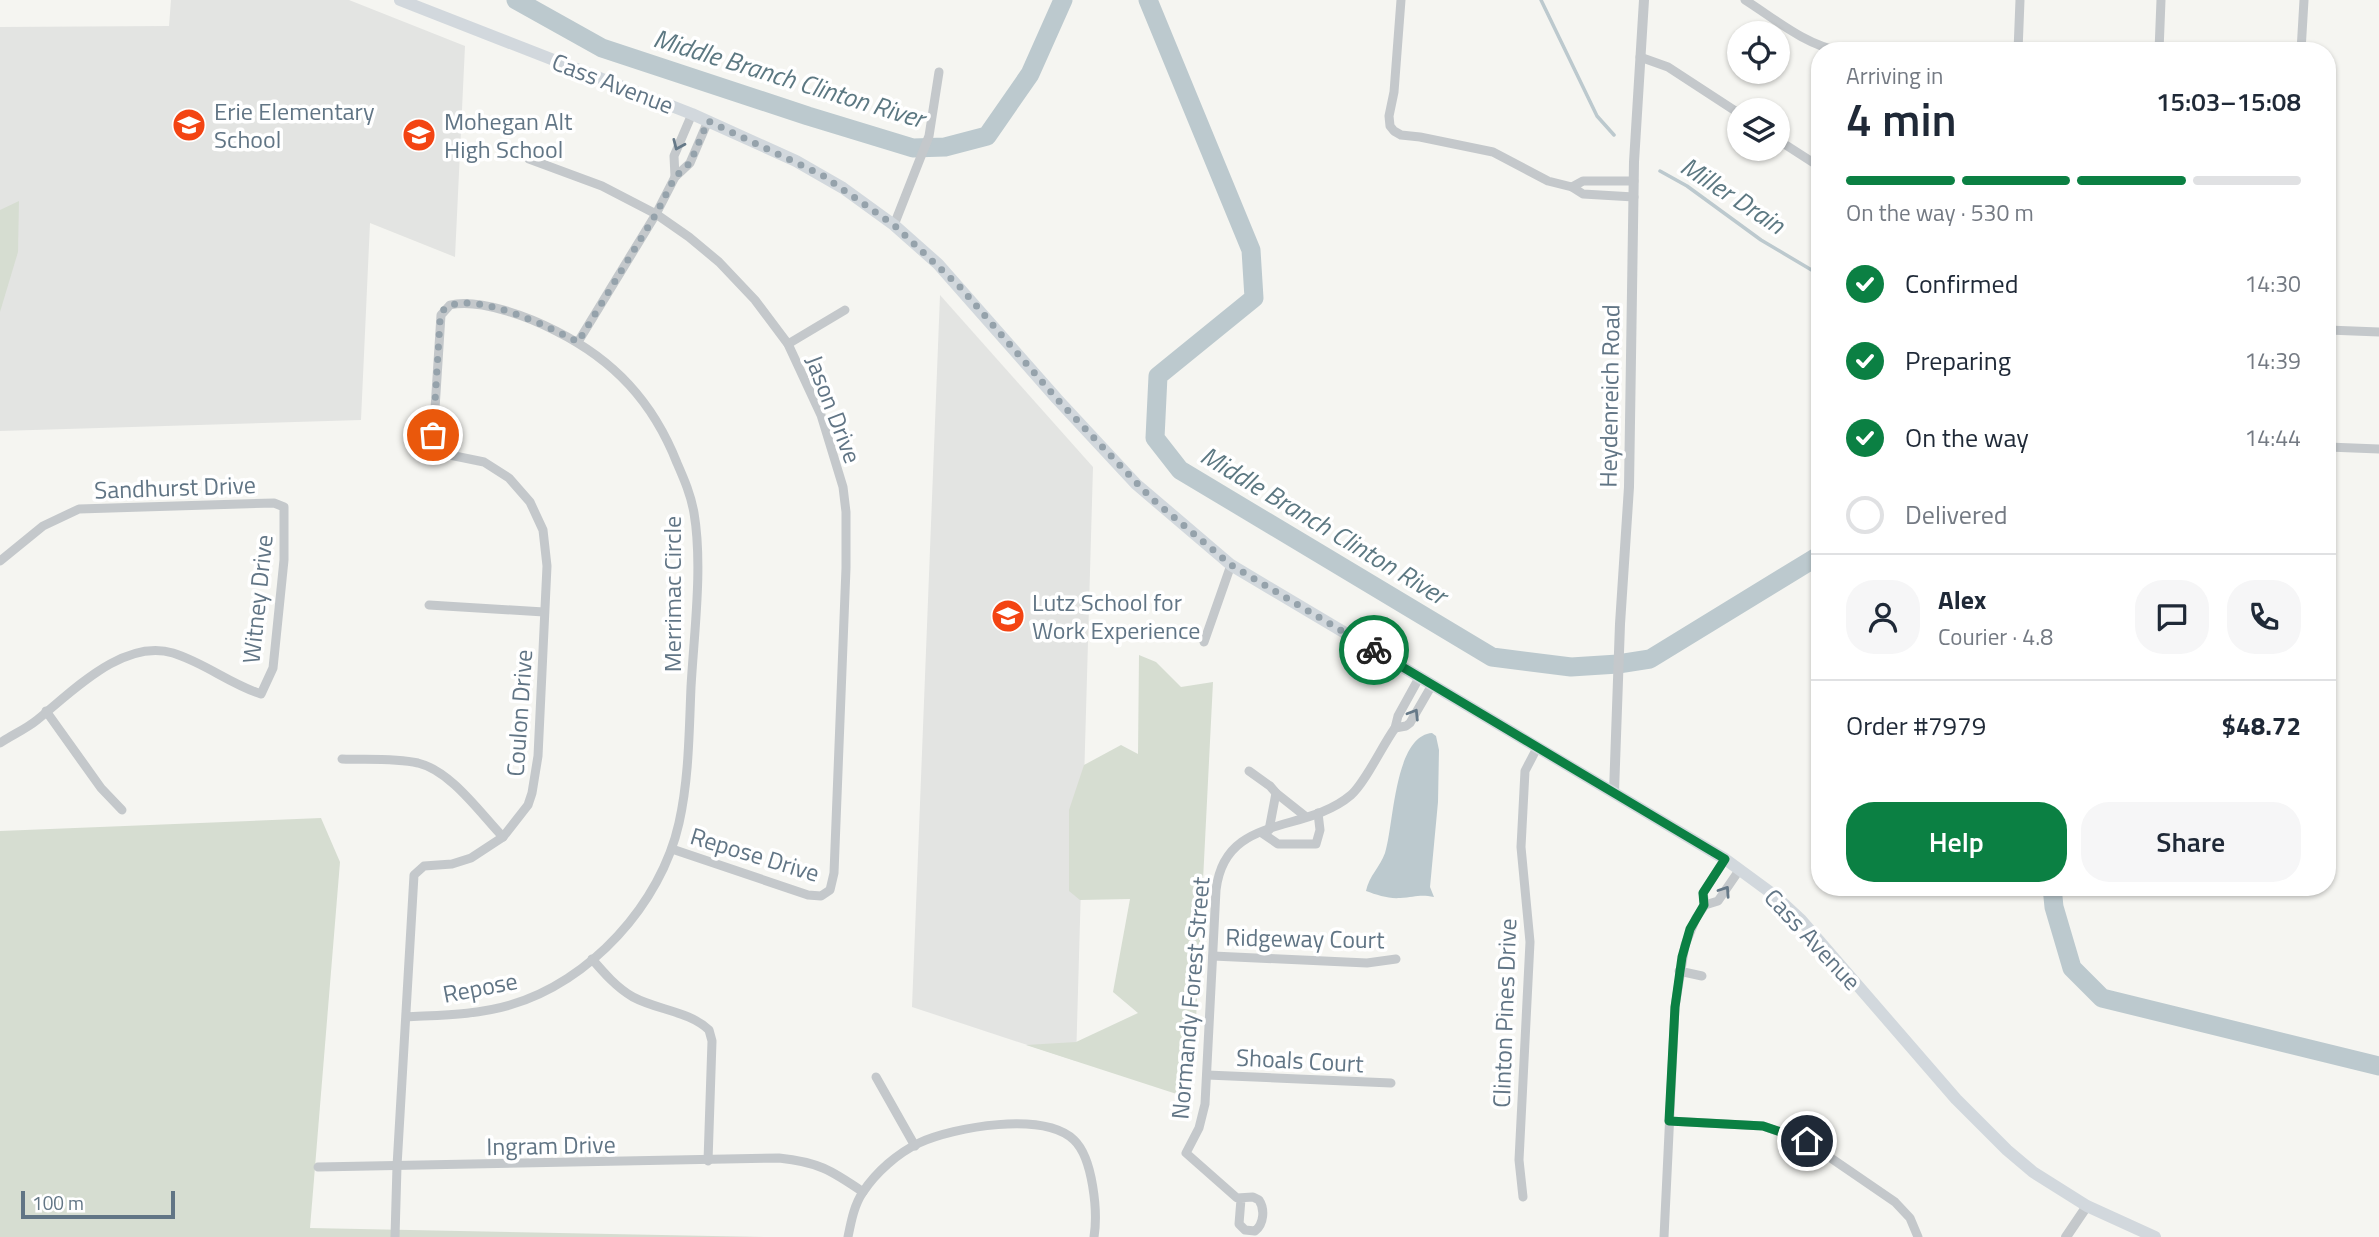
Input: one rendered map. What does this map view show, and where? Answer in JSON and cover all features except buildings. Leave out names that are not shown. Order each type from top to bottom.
[{"type":"main road","name":"Cass Avenue","points":[[400,0],[708,121],[822,175],[894,225],[960,287],[1057,399],[1136,484],[1231,565],[1740,869],[1801,920],[1977,1122],[2033,1172],[2087,1206],[2155,1237]]},
{"type":"street","points":[[1401,0],[1394,92],[1389,116],[1390,126],[1394,131],[1401,135],[1420,136],[1493,152],[1549,181],[1572,187],[1583,194],[1634,197]]},
{"type":"street","name":"Heydenreich Road","points":[[1614,792],[1620,624],[1629,487],[1634,181],[1644,0]]},
{"type":"street","points":[[1745,0],[1813,42]]},
{"type":"street","points":[[2018,42],[2020,0]]},
{"type":"street","points":[[2159,42],[2161,0]]},
{"type":"street","points":[[2302,42],[2304,0]]},
{"type":"street","points":[[1640,57],[1668,67],[1727,106]]},
{"type":"street","points":[[894,225],[929,136],[939,72]]},
{"type":"street","points":[[675,177],[674,156],[692,114]]},
{"type":"street","points":[[578,342],[656,214],[675,177],[690,163],[708,121]]},
{"type":"street","points":[[1790,148],[1811,161]]},
{"type":"street","name":"Jason Drive","points":[[529,159],[602,186],[656,214],[689,237],[727,270],[788,344],[821,415],[843,487],[846,512],[834,873],[826,894]]},
{"type":"street","points":[[1572,187],[1583,181],[1634,181]]},
{"type":"street","points":[[1603,181],[1603,195]]},
{"type":"street","name":"Merrimac Circle","points":[[444,309],[456,304],[481,305],[540,323],[578,342],[629,383],[653,413],[679,466],[694,512],[697,570],[687,779],[678,826],[655,887],[644,905],[622,931],[592,959]]},
{"type":"street","name":"Coulon Drive","points":[[395,1237],[414,875],[424,866],[452,864],[471,858],[503,837],[528,805],[535,780],[544,612],[545,545],[543,530],[530,502],[509,478],[493,467],[470,458],[443,454],[435,448],[433,435],[440,321],[444,309]]},
{"type":"street","points":[[788,344],[845,310]]},
{"type":"street","points":[[2336,330],[2379,332]]},
{"type":"street","points":[[2336,447],[2379,449]]},
{"type":"street","name":"Sandhurst Drive","points":[[0,561],[43,526],[79,509],[274,503],[284,507]]},
{"type":"street","name":"Witney Drive","points":[[46,711],[111,663],[152,650],[170,652],[192,660],[219,673],[239,687],[261,694],[273,668],[284,560],[284,507]]},
{"type":"street","points":[[1205,642],[1231,565]]},
{"type":"street","points":[[429,605],[544,612]]},
{"type":"street","name":"Normandy Forest Street","points":[[1241,1199],[1186,1153],[1202,1121],[1207,1074],[1216,890],[1221,865],[1236,845],[1337,805],[1358,789],[1380,748],[1395,728],[1398,716],[1419,678]]},
{"type":"street","name":"Normandy Forest Street","points":[[1395,728],[1410,723],[1432,685]]},
{"type":"street","points":[[0,743],[46,711],[102,788],[122,810]]},
{"type":"street","name":"Clinton Pines Drive","points":[[1523,1197],[1519,1160],[1530,933],[1521,846],[1525,771],[1538,748]]},
{"type":"street","points":[[342,759],[419,764],[438,772],[459,790],[503,837]]},
{"type":"street","points":[[1249,771],[1305,817]]},
{"type":"street","points":[[1276,793],[1265,832],[1278,844],[1316,844],[1320,830],[1318,813]]},
{"type":"street","name":"Repose Drive","points":[[671,849],[808,895],[816,897],[826,894]]},
{"type":"street","points":[[1664,1237],[1679,971],[1690,929],[1704,905],[1703,893],[1725,859]]},
{"type":"street","points":[[1704,905],[1718,901],[1740,869]]},
{"type":"street","name":"Ridgeway Court","points":[[1213,956],[1367,963],[1396,959]]},
{"type":"street","points":[[592,959],[632,996],[693,1019],[709,1030],[712,1041],[708,1161]]},
{"type":"street","name":"Repose","points":[[406,1017],[475,1013],[511,1004],[543,992],[592,959]]},
{"type":"street","points":[[1679,971],[1702,976]]},
{"type":"street","name":"Shoals Court","points":[[1207,1074],[1391,1083]]},
{"type":"street","points":[[876,1077],[915,1146]]},
{"type":"street","points":[[1669,1121],[1763,1126],[1807,1141],[1895,1202],[1910,1218],[1918,1237]]},
{"type":"street","points":[[848,1237],[863,1192],[887,1166],[915,1146],[950,1134],[1009,1123],[1037,1125],[1067,1135],[1075,1141],[1088,1167],[1095,1200],[1094,1237]]},
{"type":"street","name":"Ingram Drive","points":[[318,1167],[784,1159],[822,1166],[863,1192]]},
{"type":"street","points":[[2066,1237],[2087,1206]]},
{"type":"shaded area","name":"Erie Elementary School","points":[[171,0],[349,0],[465,46],[455,257],[370,223],[361,420],[0,431],[0,27],[169,26]]},
{"type":"shaded area","points":[[19,201],[18,252],[0,312],[0,210]]},
{"type":"shaded area","name":"Lutz School for Work Experience","points":[[940,295],[1093,467],[1076,1061],[912,1007]]},
{"type":"shaded area","points":[[1139,655],[1156,662],[1181,687],[1213,682],[1192,1099],[1026,1045],[1076,1042],[1138,1013],[1113,992],[1130,899],[1080,900],[1069,891],[1069,810],[1084,765],[1121,745],[1138,754]]},
{"type":"shaded area","points":[[1432,733],[1436,736],[1439,750],[1438,802],[1430,887],[1434,897],[1392,898],[1366,891],[1385,853],[1403,765],[1410,749],[1419,738]]},
{"type":"shaded area","points":[[321,818],[340,862],[310,1228],[764,1237],[0,1237],[0,831]]},
{"type":"waterway","name":"Middle Branch Clinton River","points":[[516,0],[602,48],[913,148],[945,147],[987,136],[1030,74],[1063,0]]},
{"type":"waterway","name":"Middle Branch Clinton River","points":[[1148,0],[1251,250],[1254,298],[1158,376],[1155,438],[1180,470],[1492,657],[1571,667],[1650,659],[1811,561]]},
{"type":"waterway","name":"Miller Drain","points":[[1541,0],[1597,116],[1614,135]]},
{"type":"waterway","name":"Miller Drain","points":[[1660,171],[1687,186],[1761,240],[1811,270]]},
{"type":"waterway","name":"Middle Branch Clinton River","points":[[2053,896],[2072,968],[2102,998],[2379,1066]]},
{"type":"way so far","points":[[433,435],[440,321],[444,309],[456,304],[481,305],[540,323],[578,342],[656,214],[675,177],[690,163],[708,121],[822,175],[913,240],[960,287],[1057,399],[1151,498],[1231,565],[1374,650]]},
{"type":"place","name":"Erie Elementary School","points":[[189,125]]},
{"type":"place","name":"Mohegan Alt High School","points":[[419,135]]},
{"type":"place","name":"Lutz School for Work Experience","points":[[1008,616]]},
{"type":"route","points":[[1374,650],[1725,859],[1703,893],[1704,905],[1690,929],[1682,957],[1675,1007],[1669,1121],[1763,1126],[1807,1141]]}]
